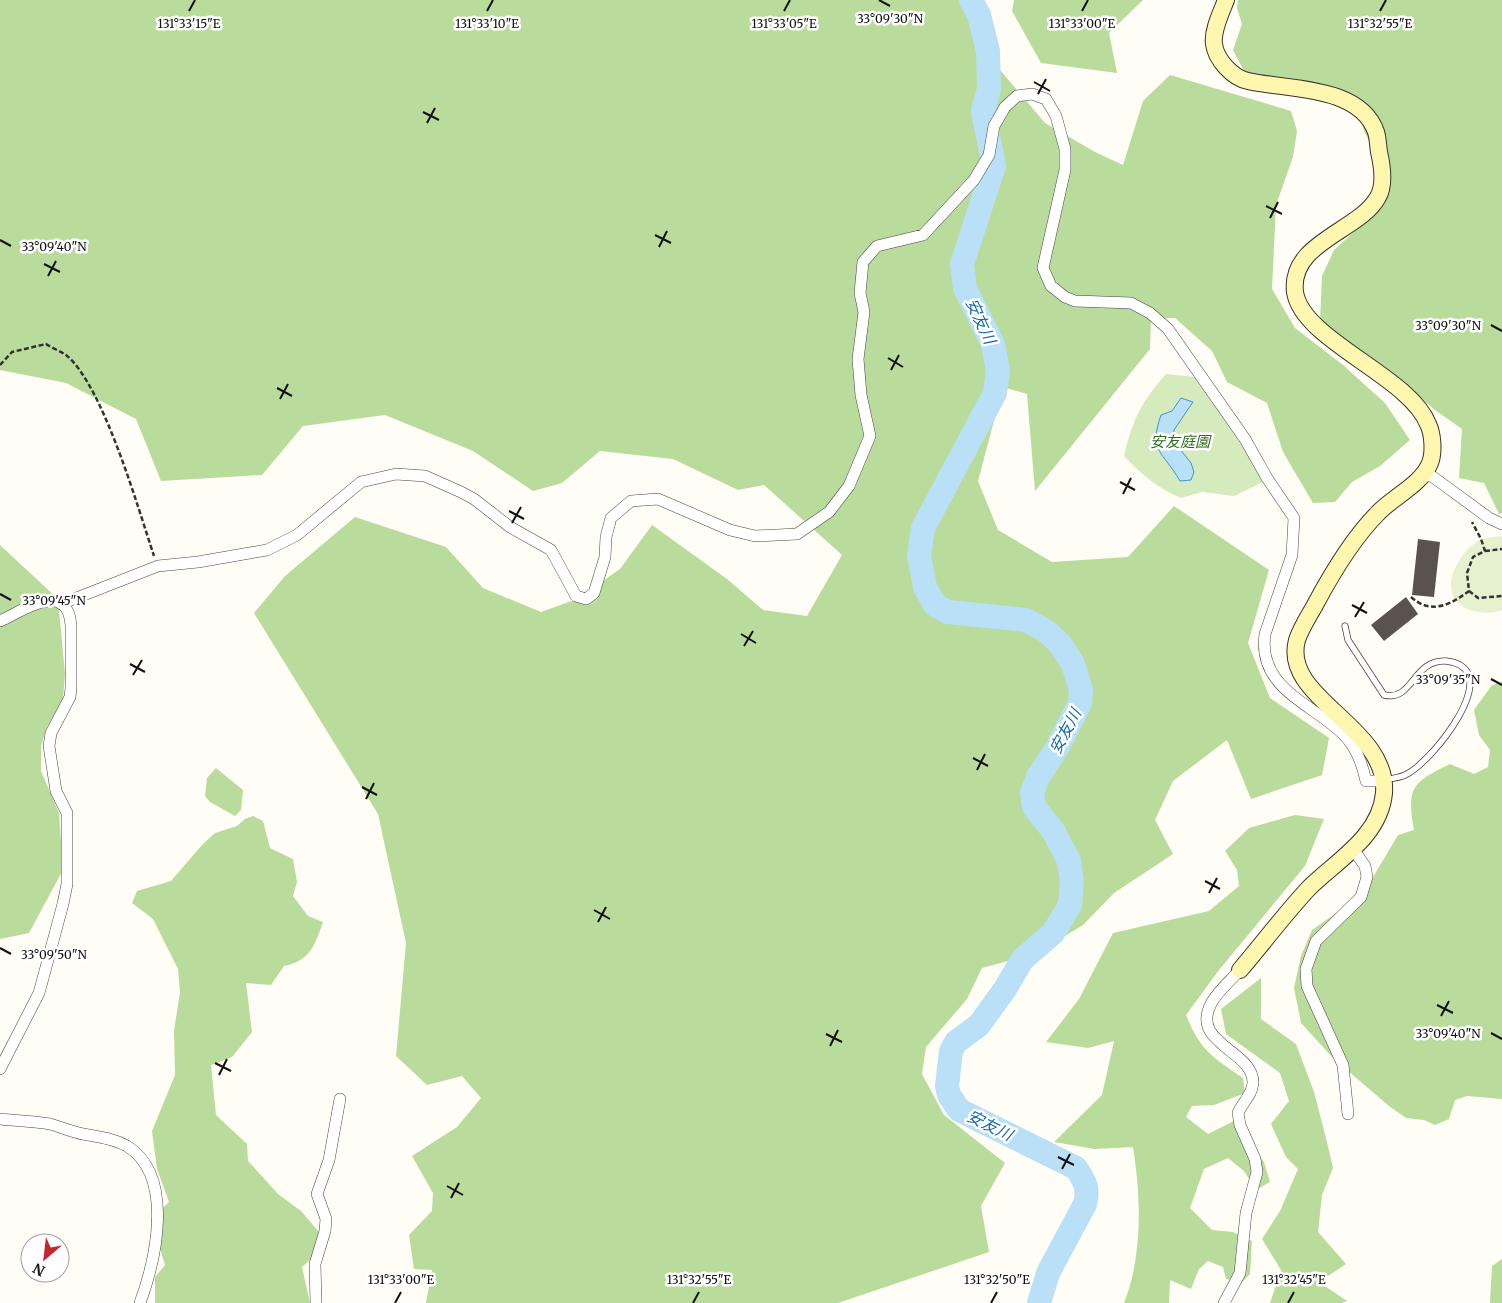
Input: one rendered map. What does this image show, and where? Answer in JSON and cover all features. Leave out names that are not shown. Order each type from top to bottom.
[{"type":"street","points":[[1224,1303],[1240,1273],[1246,1213],[1257,1172],[1256,1159],[1240,1125],[1238,1113],[1252,1091],[1253,1081],[1250,1070],[1244,1062],[1221,1044],[1210,1032],[1208,1014],[1212,1002],[1309,889],[1367,834],[1378,814],[1384,792],[1383,781],[1370,746],[1306,682],[1298,668],[1296,655],[1297,640],[1330,577],[1367,524],[1386,504],[1423,474],[1430,463],[1432,446],[1428,423],[1413,403],[1310,322],[1295,294],[1297,271],[1310,252],[1369,208],[1378,197],[1382,186],[1381,162],[1376,131],[1367,117],[1338,98],[1312,89],[1244,81],[1223,66],[1214,44],[1218,21],[1226,0]]},
{"type":"street","points":[[0,621],[38,601],[61,604],[158,566],[198,562],[267,550],[297,536],[361,482],[396,474],[425,476],[474,499],[510,527],[551,550],[576,596],[586,599],[594,593],[605,557],[606,537],[611,518],[631,501],[658,499],[730,530],[755,536],[797,534],[829,512],[849,486],[870,436],[861,394],[858,359],[864,312],[860,293],[863,262],[877,246],[923,235],[974,180],[989,155],[994,126],[1005,107],[1017,96],[1032,94],[1046,100],[1056,116],[1065,149],[1065,170],[1043,268],[1051,286],[1065,297],[1075,300],[1131,303],[1150,313],[1173,337],[1245,439],[1267,478],[1294,518],[1292,555],[1265,634],[1263,647],[1266,658],[1274,675],[1291,695],[1344,736],[1361,761],[1366,781],[1383,781]]},
{"type":"street","points":[[1423,474],[1433,478],[1489,518],[1502,524]]},
{"type":"street","points":[[0,1069],[39,993],[53,949],[67,884],[66,813],[56,791],[48,746],[51,733],[70,697],[71,688],[70,615],[61,604]]},
{"type":"street","points":[[1348,1114],[1343,1065],[1307,986],[1306,969],[1316,940],[1353,907],[1363,892],[1367,877],[1365,866],[1353,849]]},
{"type":"street","points":[[316,1303],[315,1264],[326,1231],[326,1219],[317,1194],[329,1160],[340,1099]]},
{"type":"street","points":[[0,1119],[38,1122],[104,1137],[128,1147],[143,1160],[152,1177],[158,1209],[154,1249],[140,1303]]},
{"type":"lane","points":[[1345,626],[1348,640],[1384,695],[1393,697],[1401,694],[1421,670],[1431,662],[1457,663],[1466,669],[1471,681],[1470,692],[1464,707],[1438,746],[1407,774],[1383,781]]},
{"type":"path","points":[[0,365],[12,352],[46,344],[66,355],[75,364],[85,378],[103,414],[158,566]]},
{"type":"path","points":[[1481,539],[1485,552]]},
{"type":"path","points":[[1502,550],[1485,552],[1472,557],[1467,573],[1469,591],[1478,598],[1502,596]]},
{"type":"path","points":[[1411,597],[1417,602],[1437,608],[1456,600],[1469,591]]},
{"type":"green space","points":[[0,0],[964,0],[963,2],[995,64],[1045,123],[1095,152],[1123,165],[1143,101],[1170,75],[1291,111],[1297,131],[1293,157],[1276,205],[1272,289],[1295,328],[1343,365],[1385,403],[1410,440],[1380,466],[1352,482],[1335,502],[1313,503],[1283,452],[1267,403],[1227,382],[1212,351],[1175,318],[1151,319],[1150,349],[1035,491],[1027,394],[1003,387],[978,481],[998,530],[1052,562],[1128,557],[1174,506],[1269,570],[1248,643],[1270,698],[1329,738],[1322,775],[1251,799],[1227,740],[1173,781],[1155,820],[1173,854],[1114,893],[1083,925],[1037,953],[982,968],[967,999],[926,1047],[922,1074],[944,1115],[1005,1163],[981,1206],[989,1252],[838,1303],[426,1303],[432,1270],[414,1269],[409,1235],[432,1211],[433,1193],[412,1156],[457,1127],[481,1098],[462,1076],[427,1085],[396,1056],[406,943],[378,814],[254,613],[285,576],[355,517],[446,547],[483,588],[541,612],[577,599],[620,569],[652,525],[727,579],[763,610],[807,616],[842,555],[764,485],[738,490],[673,459],[600,451],[562,483],[533,491],[473,451],[385,415],[303,426],[262,475],[161,481],[136,419],[66,383],[0,370]]},
{"type":"green space","points":[[1014,0],[1143,0],[1109,33],[1117,73],[1041,63],[1012,11]]},
{"type":"green space","points":[[1238,0],[1502,0],[1502,513],[1499,514],[1484,483],[1459,478],[1462,429],[1435,410],[1386,368],[1320,321],[1322,276],[1334,250],[1367,220],[1380,166],[1363,128],[1358,103],[1245,73],[1233,50],[1242,24],[1237,8]]},
{"type":"green space","name":"安友庭園","points":[[1166,374],[1196,377],[1246,448],[1265,481],[1234,496],[1202,492],[1181,498],[1164,490],[1150,480],[1124,456],[1134,422],[1139,412]]},
{"type":"green space","points":[[1502,536],[1502,610],[1486,613],[1469,610],[1456,601],[1452,594],[1452,579],[1457,565],[1471,546],[1477,542],[1485,538]]},
{"type":"green space","points":[[0,545],[58,599],[65,674],[63,699],[47,727],[41,746],[41,771],[59,813],[63,870],[29,933],[0,939]]},
{"type":"green space","points":[[1502,682],[1502,1099],[1467,1096],[1455,1100],[1449,1119],[1435,1125],[1424,1120],[1406,1118],[1389,1106],[1333,1058],[1301,1023],[1294,988],[1301,956],[1312,930],[1363,894],[1398,835],[1414,830],[1411,804],[1412,795],[1420,781],[1450,764],[1474,774],[1488,767],[1490,750],[1479,735],[1474,710],[1492,685]]},
{"type":"green space","points":[[216,768],[243,790],[241,810],[235,816],[210,802],[205,796],[207,778]]},
{"type":"green space","points":[[1295,815],[1324,819],[1305,866],[1219,970],[1186,1015],[1196,1037],[1208,1052],[1243,1078],[1245,1093],[1214,1105],[1192,1106],[1186,1117],[1208,1134],[1244,1116],[1245,1139],[1264,1162],[1270,1182],[1256,1190],[1244,1171],[1228,1158],[1204,1169],[1190,1208],[1212,1230],[1233,1232],[1252,1241],[1250,1274],[1241,1283],[1226,1279],[1223,1267],[1208,1261],[1199,1269],[1191,1289],[1170,1280],[1169,1303],[1124,1303],[1135,1265],[1139,1226],[1138,1186],[1133,1147],[1095,1149],[1054,1142],[1102,1095],[1114,1041],[1088,1048],[1046,1042],[1079,999],[1113,933],[1209,911],[1239,886],[1237,870],[1225,851],[1249,828]]},
{"type":"green space","points":[[253,816],[263,821],[270,848],[293,859],[297,882],[293,896],[308,916],[323,922],[314,945],[306,956],[293,964],[284,966],[271,985],[246,983],[252,1032],[232,1057],[211,1065],[216,1115],[247,1144],[248,1161],[278,1194],[301,1211],[319,1232],[311,1259],[302,1267],[310,1303],[155,1303],[155,1277],[165,1265],[151,1219],[169,1202],[157,1169],[152,1131],[175,1075],[174,1031],[180,992],[178,969],[153,919],[132,903],[137,891],[171,881],[215,833],[237,826],[245,819]]},
{"type":"green space","points":[[1261,978],[1261,1019],[1296,1044],[1314,1092],[1327,1142],[1333,1168],[1322,1195],[1318,1232],[1346,1264],[1319,1282],[1347,1301],[1342,1303],[1270,1303],[1281,1270],[1262,1239],[1280,1211],[1298,1169],[1286,1157],[1271,1124],[1289,1101],[1280,1073],[1226,1034],[1221,1009]]},
{"type":"green space","points":[[1502,1259],[1502,1303],[1490,1303],[1492,1266]]},
{"type":"water","points":[[1181,398],[1193,402],[1174,430],[1173,440],[1191,463],[1194,472],[1191,480],[1180,481],[1159,451],[1156,437],[1161,415],[1172,411]]},
{"type":"building","points":[[1418,539],[1440,542],[1434,597],[1412,595]]},
{"type":"building","points":[[1406,597],[1418,614],[1384,641],[1371,625]]},
{"type":"waterway","name":"安友川","points":[[971,0],[979,15],[988,51],[989,89],[983,111],[994,166],[962,264],[965,288],[993,344],[998,371],[995,393],[923,528],[919,556],[925,587],[935,605],[948,612],[1026,620],[1046,631],[1060,644],[1073,664],[1081,690],[1080,703],[1057,748],[1038,777],[1032,793],[1034,807],[1054,832],[1069,861],[1072,883],[1070,905],[1053,933],[1022,960],[1005,989],[979,1025],[956,1042],[951,1051],[947,1086],[949,1095],[959,1110],[1076,1168],[1084,1181],[1087,1194],[1085,1204],[1048,1273],[1039,1303]]}]
